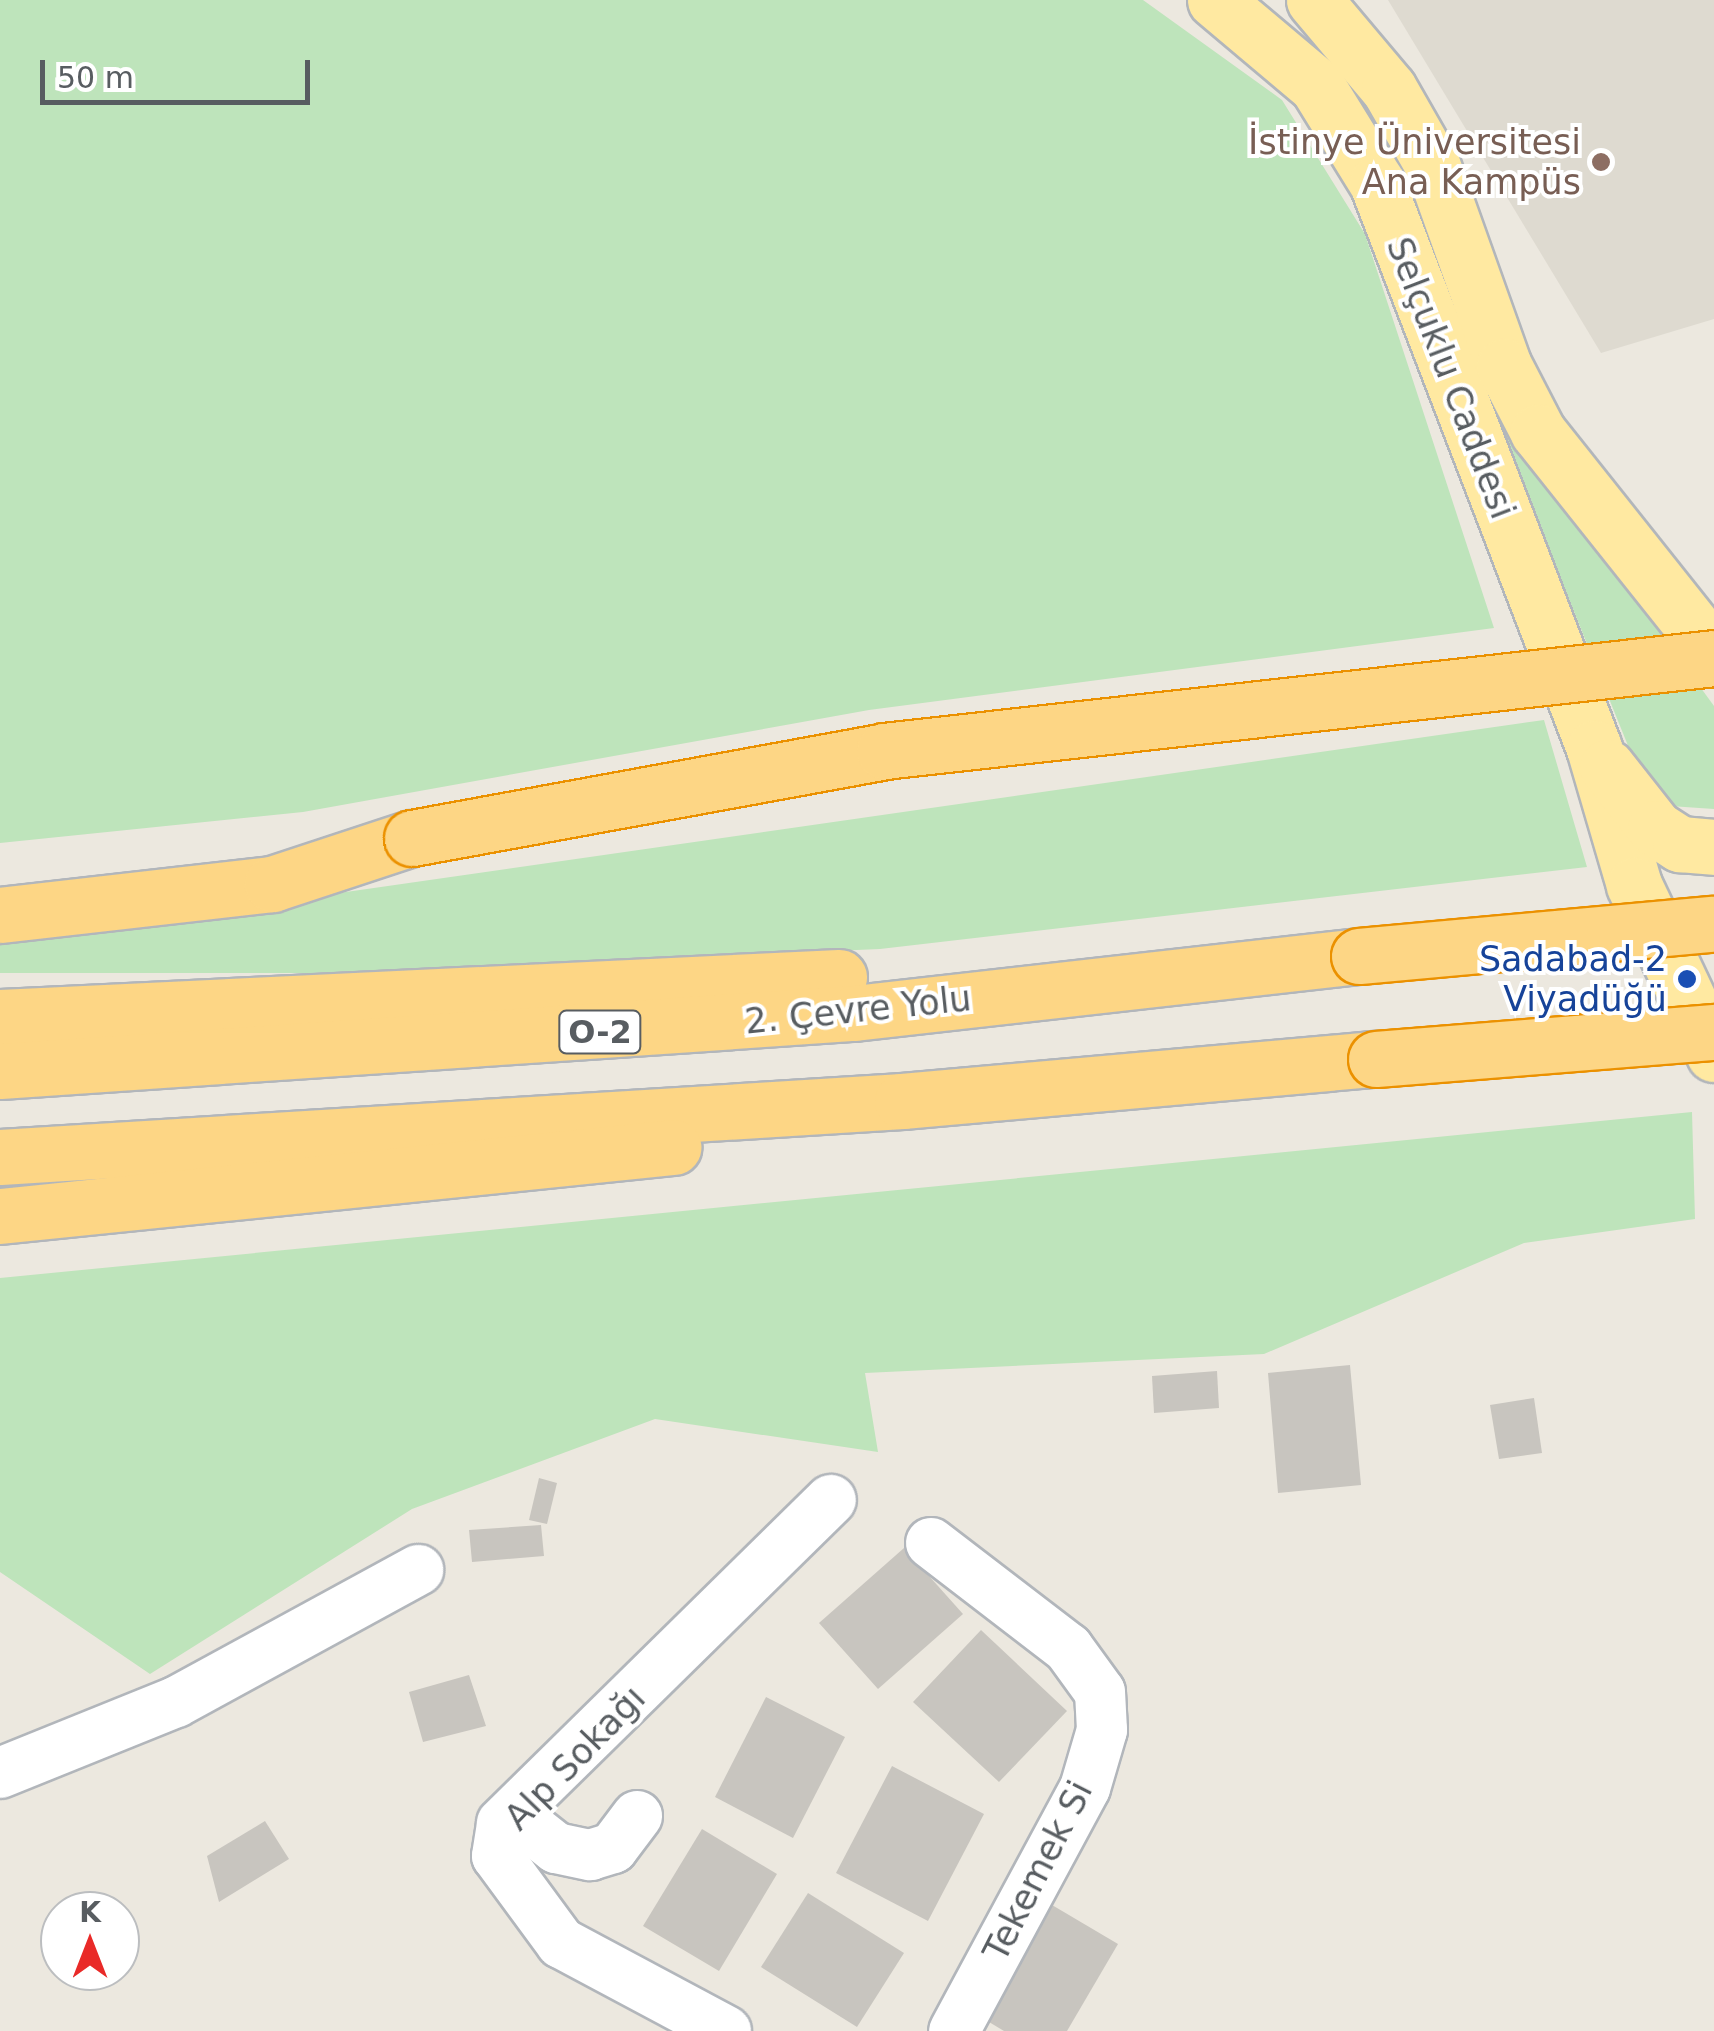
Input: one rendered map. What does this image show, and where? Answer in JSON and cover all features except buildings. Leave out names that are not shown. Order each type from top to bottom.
[{"type":"highway","points":[[0,888],[412,838],[884,751],[1707,640]]},
{"type":"highway","points":[[0,915],[272,884],[412,838]]},
{"type":"highway","name":"2. Çevre Yolu","points":[[0,1071],[854,1013],[1197,970],[1714,924]]},
{"type":"highway","points":[[0,1016],[962,970],[1197,970]]},
{"type":"highway","points":[[0,1158],[902,1101],[1714,1032]]},
{"type":"highway","points":[[0,1216],[527,1167],[902,1101]]},
{"type":"main road","name":"Selçuklu Caddesi","points":[[1215,0],[1317,86],[1377,183],[1594,748]]},
{"type":"main road","name":"Selçuklu Caddesi","points":[[1314,0],[1389,89],[1432,164],[1504,366],[1538,432],[1707,640]]},
{"type":"main road","points":[[1594,748],[1656,828],[1680,844],[1714,847]]},
{"type":"main road","points":[[1594,748],[1634,886],[1714,1054]]},
{"type":"street","name":"Alp Sokağı","points":[[726,2031],[677,2019],[562,1943],[520,1893],[497,1856],[513,1814],[831,1500]]},
{"type":"street","name":"Tekemek Si","points":[[930,1542],[1068,1648],[1100,1692],[1102,1730],[1085,1788],[954,2031]]},
{"type":"street","points":[[0,1774],[176,1702],[418,1570]]},
{"type":"street","points":[[513,1814],[556,1848],[590,1854],[613,1848],[637,1816]]},
{"type":"shaded area","name":"İstinye Üniversitesi Ana Kampüs","points":[[1388,0],[1714,0],[1714,319],[1601,353]]},
{"type":"green space","points":[[0,0],[1143,0],[1282,100],[1365,234],[1494,628],[869,710],[303,812],[0,843]]},
{"type":"green space","points":[[1506,420],[1714,706],[1714,809],[1670,806],[1639,773],[1498,423]]},
{"type":"green space","points":[[1544,720],[1587,867],[880,949],[312,973],[0,973],[0,928],[318,896]]},
{"type":"green space","points":[[1692,1112],[1695,1219],[1524,1243],[1264,1354],[865,1373],[878,1452],[655,1419],[412,1509],[150,1674],[0,1572],[0,1278]]},
{"type":"place","name":"İstinye Üniversitesi Ana Kampüs","points":[[1601,162]]},
{"type":"place","name":"Sadabad-2 Viyadüğü","points":[[1687,979]]}]
